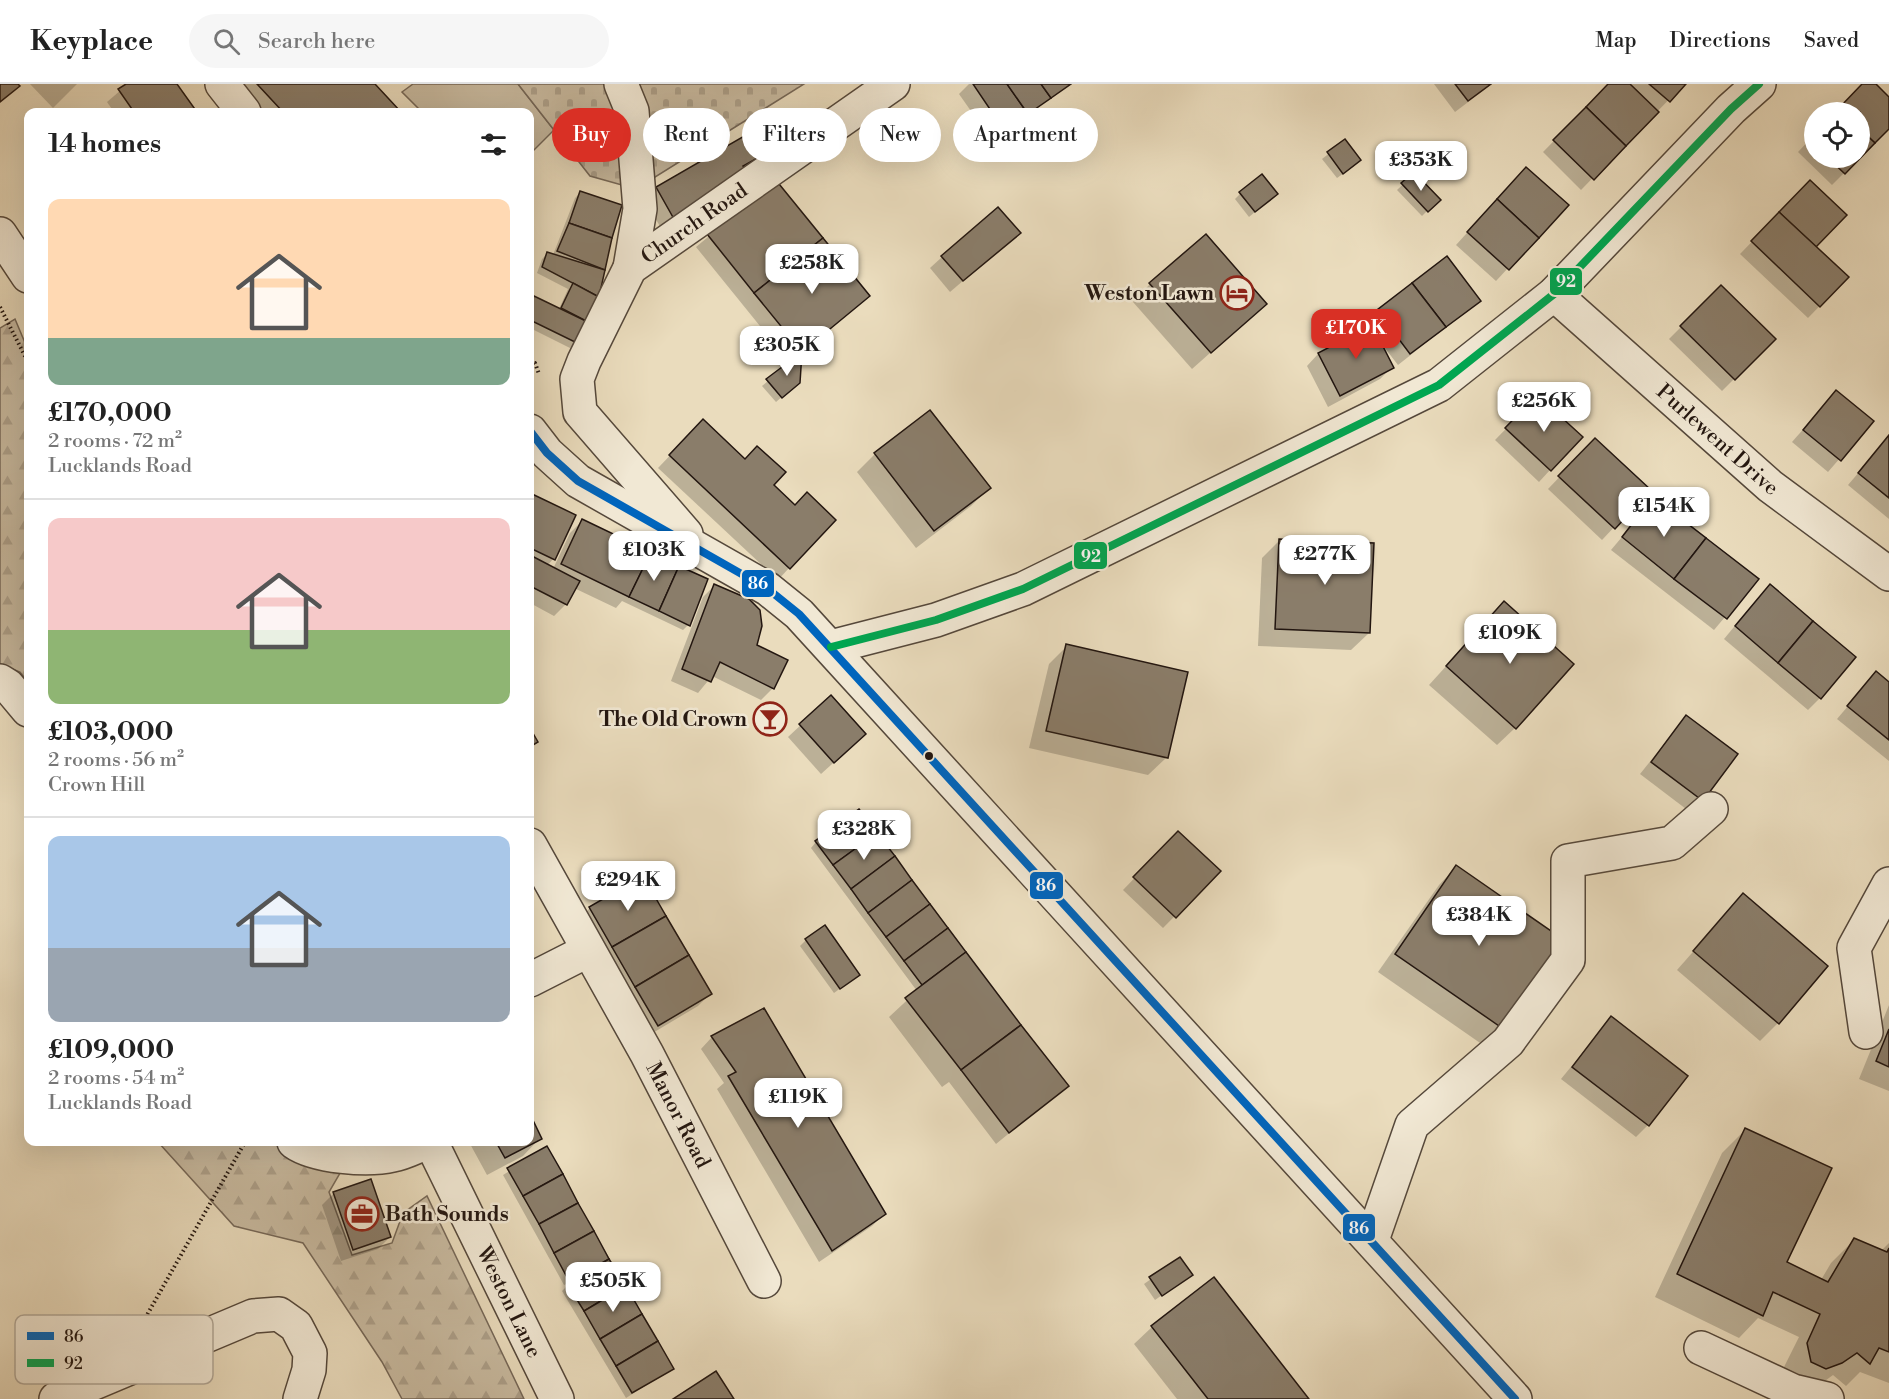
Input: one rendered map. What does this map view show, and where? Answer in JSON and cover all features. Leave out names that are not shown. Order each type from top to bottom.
[{"type":"street","points":[[222,84],[241,108]]},
{"type":"street","points":[[621,84],[632,111],[640,208],[630,268]]},
{"type":"street","name":"Church Road","points":[[703,553],[580,412],[576,396],[577,379],[630,268],[893,84]]},
{"type":"street","points":[[831,647],[936,620],[1023,590],[1439,385],[1554,294],[1731,109],[1759,84]]},
{"type":"street","points":[[0,234],[24,270]]},
{"type":"street","name":"Purlewent Drive","points":[[1554,294],[1770,486],[1889,574]]},
{"type":"street","points":[[534,436],[546,453],[578,481],[768,590],[799,614],[1515,1399]]},
{"type":"street","points":[[0,681],[8,686],[24,705]]},
{"type":"street","points":[[1372,1240],[1412,1125],[1508,1042],[1568,960],[1568,861],[1672,843],[1711,809]]},
{"type":"street","name":"Manor Road","points":[[534,852],[646,1054],[764,1281]]},
{"type":"street","points":[[1866,1032],[1854,948],[1889,884]]},
{"type":"street","points":[[534,978],[587,951]]},
{"type":"street","points":[[300,1146],[304,1149],[361,1157],[393,1155],[419,1146]]},
{"type":"street","name":"Weston Lane","points":[[432,1146],[557,1399]]},
{"type":"street","points":[[213,1332],[252,1316],[279,1314],[296,1326],[310,1353],[309,1370],[300,1399]]},
{"type":"street","points":[[1701,1348],[1793,1391],[1827,1399]]},
{"type":"street","points":[[56,1399],[89,1384]]},
{"type":"path","points":[[0,307],[24,354]]},
{"type":"path","points":[[534,363],[540,376]]},
{"type":"path","points":[[147,1315],[243,1146]]},
{"type":"green space","points":[[413,84],[518,84],[552,127],[552,132],[534,150],[534,108],[418,108],[402,92]]},
{"type":"green space","points":[[518,84],[804,84],[766,108],[742,108],[742,123],[730,130],[730,108],[643,108],[643,162],[679,162],[636,189],[590,176],[579,162],[631,162],[631,108],[552,108],[552,127]]},
{"type":"green space","points":[[15,319],[24,340],[24,677],[20,672],[0,664],[0,328]]},
{"type":"green space","points":[[162,1146],[375,1146],[347,1161],[329,1192],[352,1255],[392,1243],[403,1213],[427,1196],[524,1399],[402,1399],[382,1362],[303,1243],[234,1226]]},
{"type":"building","points":[[0,84],[18,84],[20,86],[0,102]]},
{"type":"building","points":[[126,84],[177,84],[194,108],[131,108],[118,89]]},
{"type":"building","points":[[257,84],[375,84],[397,108],[279,108]]},
{"type":"building","points":[[973,84],[1007,84],[1024,108],[989,108]]},
{"type":"building","points":[[1007,84],[1041,84],[1051,98],[1037,108],[1024,108]]},
{"type":"building","points":[[1041,84],[1071,84],[1051,98]]},
{"type":"building","points":[[1455,84],[1491,84],[1468,101]]},
{"type":"building","points":[[1608,84],[1630,84],[1659,112],[1626,146],[1586,107]]},
{"type":"building","points":[[1649,84],[1686,84],[1670,102]]},
{"type":"building","points":[[1862,84],[1876,84],[1889,97],[1889,129],[1875,143],[1870,138],[1870,102],[1845,102]]},
{"type":"building","points":[[1586,107],[1626,146],[1594,180],[1553,140]]},
{"type":"building","points":[[742,137],[742,162],[750,162],[743,166],[749,176],[674,219],[656,187],[699,162],[730,162],[730,144]]},
{"type":"building","points":[[1870,138],[1875,143],[1870,148]]},
{"type":"building","points":[[1345,139],[1361,160],[1343,174],[1327,152]]},
{"type":"building","points":[[1526,167],[1569,205],[1539,238],[1497,199]]},
{"type":"building","points":[[1839,168],[1851,168],[1845,174]]},
{"type":"building","points":[[1414,172],[1441,200],[1428,212],[1401,183]]},
{"type":"building","points":[[1262,174],[1278,194],[1255,212],[1239,192]]},
{"type":"building","points":[[775,179],[823,238],[754,293],[707,234]]},
{"type":"building","points":[[1810,180],[1847,215],[1816,247],[1779,212]]},
{"type":"building","points":[[580,191],[622,205],[612,238],[569,223]]},
{"type":"building","points":[[1497,199],[1539,238],[1509,270],[1467,232]]},
{"type":"building","points":[[998,207],[1021,233],[963,281],[941,256]]},
{"type":"building","points":[[1779,212],[1849,277],[1820,307],[1751,241]]},
{"type":"building","points":[[569,223],[612,238],[605,270],[557,251]]},
{"type":"building","points":[[1206,234],[1267,304],[1211,353],[1149,283]]},
{"type":"building","points":[[823,238],[870,296],[802,352],[754,293]]},
{"type":"building","points":[[547,252],[605,270],[599,297],[542,267]]},
{"type":"building","points":[[1447,256],[1481,301],[1446,327],[1412,283]]},
{"type":"building","points":[[573,283],[599,297],[590,323],[561,308]]},
{"type":"building","points":[[1412,283],[1446,327],[1410,354],[1377,310]]},
{"type":"building","points":[[1721,285],[1776,339],[1735,380],[1680,326]]},
{"type":"building","points":[[534,296],[590,323],[577,343],[534,322]]},
{"type":"building","points":[[1372,325],[1394,368],[1340,396],[1318,353]]},
{"type":"building","points":[[802,352],[800,383],[782,398],[766,379]]},
{"type":"building","points":[[1836,390],[1874,421],[1841,461],[1803,430]]},
{"type":"building","points":[[1537,395],[1583,437],[1551,471],[1505,428]]},
{"type":"building","points":[[930,410],[991,488],[934,531],[874,453]]},
{"type":"building","points":[[703,419],[745,459],[757,446],[786,472],[774,485],[795,505],[807,492],[836,520],[790,569],[669,455]]},
{"type":"building","points":[[1889,435],[1889,498],[1858,473]]},
{"type":"building","points":[[1595,438],[1651,490],[1615,529],[1558,476]]},
{"type":"building","points":[[534,495],[576,515],[555,560],[534,550]]},
{"type":"building","points":[[1653,497],[1706,538],[1674,579],[1622,537]]},
{"type":"building","points":[[582,519],[651,552],[629,597],[561,564]]},
{"type":"building","points":[[1706,538],[1759,579],[1727,619],[1674,579]]},
{"type":"building","points":[[1279,539],[1374,543],[1370,633],[1275,629]]},
{"type":"building","points":[[651,552],[679,566],[659,611],[629,597]]},
{"type":"building","points":[[534,557],[580,581],[567,605],[534,588]]},
{"type":"building","points":[[679,566],[708,579],[690,626],[659,611]]},
{"type":"building","points":[[714,584],[749,599],[760,610],[762,626],[757,645],[788,660],[774,689],[720,662],[711,682],[682,669]]},
{"type":"building","points":[[1770,584],[1813,621],[1778,663],[1735,626]]},
{"type":"building","points":[[1504,601],[1574,664],[1516,729],[1446,666]]},
{"type":"building","points":[[1813,621],[1856,657],[1821,699],[1778,663]]},
{"type":"building","points":[[1066,644],[1188,672],[1168,758],[1046,731]]},
{"type":"building","points":[[1876,671],[1889,682],[1889,740],[1847,706]]},
{"type":"building","points":[[831,695],[866,734],[834,763],[799,724]]},
{"type":"building","points":[[1686,715],[1738,754],[1703,801],[1651,762]]},
{"type":"building","points":[[859,809],[877,833],[833,865],[815,841]]},
{"type":"building","points":[[1178,831],[1221,871],[1176,918],[1133,877]]},
{"type":"building","points":[[877,833],[895,856],[851,889],[833,865]]},
{"type":"building","points":[[895,856],[912,880],[868,913],[851,889]]},
{"type":"building","points":[[1456,865],[1564,940],[1502,1028],[1395,954]]},
{"type":"building","points":[[643,876],[666,916],[612,947],[589,907]]},
{"type":"building","points":[[912,880],[930,904],[886,937],[868,913]]},
{"type":"building","points":[[1743,893],[1828,966],[1779,1024],[1693,951]]},
{"type":"building","points":[[930,904],[948,928],[904,961],[886,937]]},
{"type":"building","points":[[666,916],[689,955],[635,987],[612,947]]},
{"type":"building","points":[[825,925],[860,975],[840,989],[805,939]]},
{"type":"building","points":[[948,928],[966,952],[922,985],[904,961]]},
{"type":"building","points":[[966,952],[1021,1025],[961,1070],[905,998]]},
{"type":"building","points":[[689,955],[712,994],[658,1026],[635,987]]},
{"type":"building","points":[[764,1008],[886,1214],[832,1251],[728,1076],[736,1072],[711,1036]]},
{"type":"building","points":[[1611,1016],[1688,1076],[1649,1126],[1572,1067]]},
{"type":"building","points":[[1021,1025],[1069,1086],[1009,1133],[961,1070]]},
{"type":"building","points":[[1889,1029],[1889,1067],[1876,1061]]},
{"type":"building","points":[[534,1122],[542,1139],[534,1143]]},
{"type":"building","points":[[1745,1128],[1832,1168],[1787,1262],[1828,1282],[1854,1238],[1887,1252],[1889,1248],[1889,1352],[1879,1348],[1870,1364],[1857,1353],[1842,1363],[1826,1369],[1811,1362],[1807,1343],[1820,1314],[1773,1292],[1763,1316],[1677,1274]]},
{"type":"building","points":[[498,1146],[528,1146],[505,1158]]},
{"type":"building","points":[[547,1146],[563,1174],[523,1196],[507,1168]]},
{"type":"building","points":[[563,1174],[578,1203],[539,1224],[523,1196]]},
{"type":"building","name":"Bath Sounds","points":[[371,1179],[391,1237],[353,1250],[333,1192]]},
{"type":"building","points":[[578,1203],[594,1231],[554,1253],[539,1224]]},
{"type":"building","points":[[594,1231],[609,1259],[569,1281],[554,1253]]},
{"type":"building","points":[[1180,1257],[1193,1275],[1162,1296],[1149,1277]]},
{"type":"building","points":[[609,1259],[626,1286],[584,1311],[567,1284]]},
{"type":"building","points":[[1214,1277],[1309,1399],[1208,1399],[1151,1326]]},
{"type":"building","points":[[626,1286],[642,1314],[600,1339],[584,1311]]},
{"type":"building","points":[[642,1314],[658,1341],[616,1366],[600,1339]]},
{"type":"building","points":[[658,1341],[674,1369],[632,1393],[616,1366]]},
{"type":"building","points":[[716,1371],[734,1399],[673,1399]]},
{"type":"transit line","name":"92","points":[[831,647],[936,620],[1023,589],[1439,385],[1554,294],[1731,109],[1759,84]]},
{"type":"transit line","name":"86","points":[[534,436],[547,453],[578,481],[768,589],[799,614],[1515,1399]]},
{"type":"place","name":"Weston Lawn","points":[[1237,293]]},
{"type":"place","name":"The Old Crown","points":[[770,719]]},
{"type":"place","name":"Bath Sounds","points":[[362,1214]]}]
